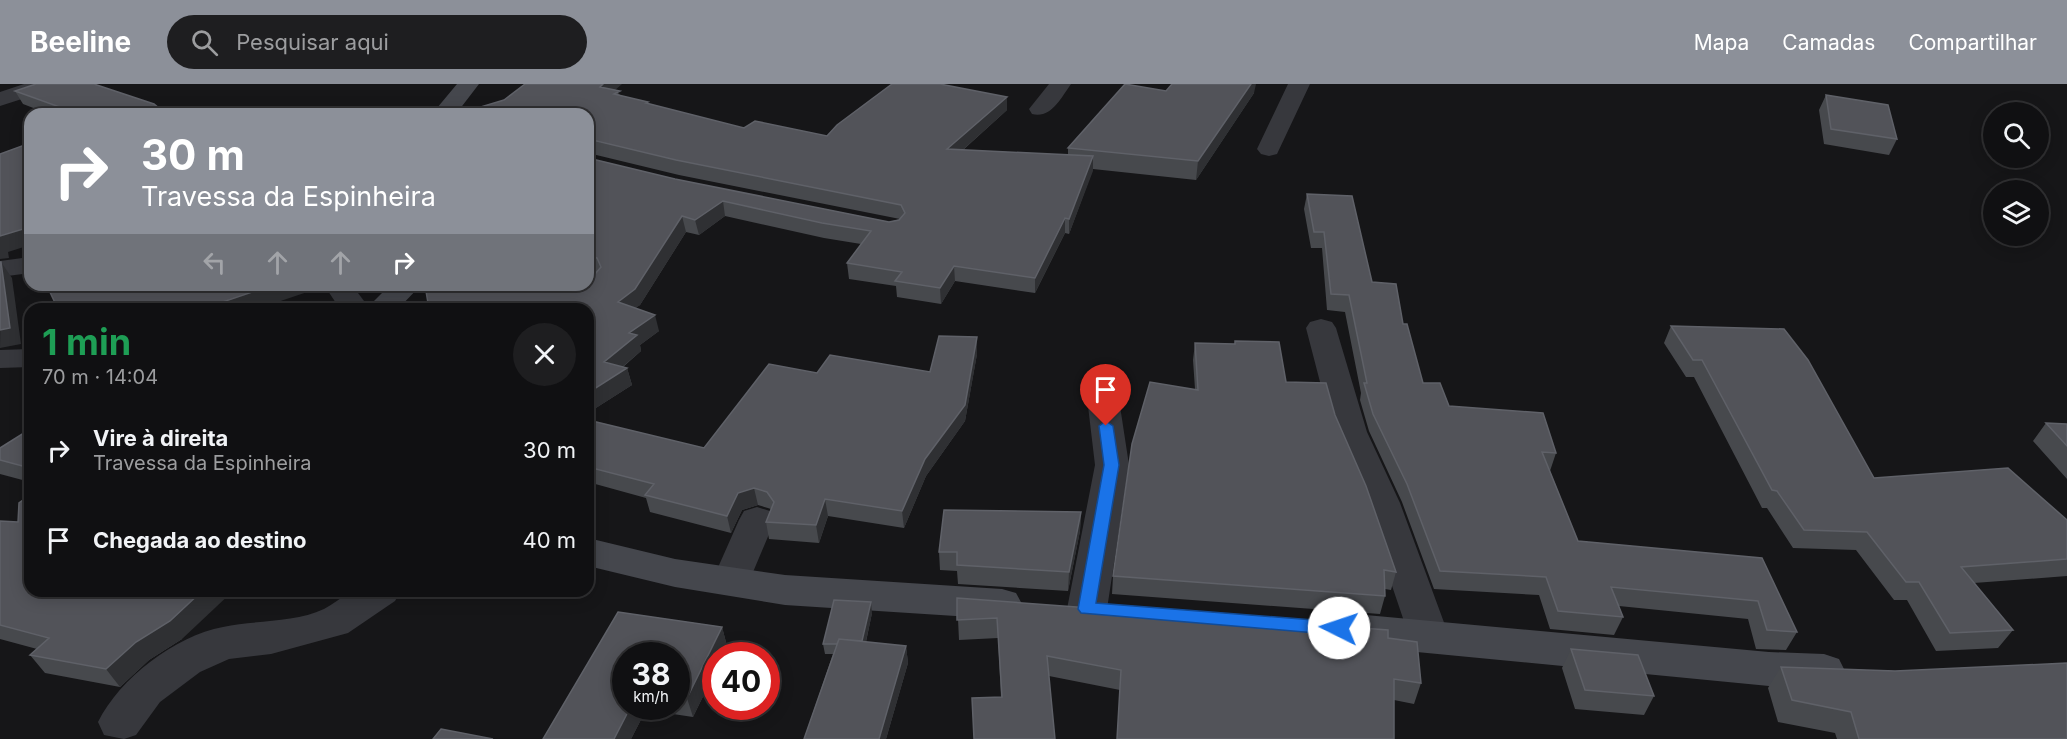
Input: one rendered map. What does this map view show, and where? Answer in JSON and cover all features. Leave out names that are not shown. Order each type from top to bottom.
[{"type":"street","points":[[0,99],[45,84]]},
{"type":"street","points":[[449,108],[458,100],[468,84]]},
{"type":"street","points":[[1040,109],[1060,84]]},
{"type":"street","points":[[1269,149],[1299,84]]},
{"type":"street","points":[[0,269],[24,266]]},
{"type":"street","points":[[388,303],[400,291]]},
{"type":"street","points":[[1321,328],[1350,432],[1382,503],[1429,636]]},
{"type":"street","points":[[0,358],[24,358]]},
{"type":"street","points":[[1060,607],[1112,465],[1104,406]]},
{"type":"street","points":[[731,581],[757,520]]},
{"type":"street","points":[[594,553],[675,573],[785,591],[1126,612]]},
{"type":"street","points":[[120,722],[145,690],[185,660],[223,643],[271,638],[333,622],[372,597]]},
{"type":"street","points":[[1313,626],[1769,669],[1857,672]]},
{"type":"building","points":[[36,84],[94,84],[154,104],[159,108],[62,108],[15,91]]},
{"type":"building","points":[[525,84],[603,84],[600,87],[620,91],[614,94],[744,128],[755,121],[827,136],[837,125],[892,84],[940,84],[1007,97],[947,149],[1093,156],[1069,219],[1065,218],[1035,278],[954,266],[940,288],[895,281],[902,272],[847,263],[871,231],[822,223],[723,201],[695,220],[682,216],[635,289],[618,302],[655,315],[629,333],[637,335],[604,362],[627,368],[594,389],[594,303],[428,303],[426,291],[594,291],[594,274],[601,267],[597,258],[594,257],[594,159],[675,179],[889,222],[899,220],[905,213],[901,205],[676,160],[594,140],[594,108],[477,108],[504,100]]},
{"type":"building","points":[[1125,84],[1166,91],[1172,84],[1251,84],[1198,161],[1068,148]]},
{"type":"building","points":[[1826,95],[1888,105],[1897,139],[1831,129]]},
{"type":"building","points":[[24,145],[24,229],[0,236],[0,154]]},
{"type":"building","points":[[1307,194],[1352,196],[1372,282],[1396,284],[1403,324],[1407,324],[1423,383],[1440,383],[1449,406],[1543,413],[1556,453],[1542,452],[1578,541],[1762,558],[1797,632],[1767,630],[1758,601],[1611,587],[1623,617],[1558,611],[1546,577],[1440,571],[1407,484],[1373,414],[1364,383],[1367,383],[1349,295],[1331,294],[1324,232],[1314,232]]},
{"type":"building","points":[[0,262],[10,328],[0,330]]},
{"type":"building","points":[[49,291],[255,291],[220,303],[55,303]]},
{"type":"building","points":[[1671,326],[1784,329],[1808,360],[1874,478],[2008,468],[2067,520],[2067,559],[1961,567],[2013,630],[1950,633],[1919,582],[1906,582],[1867,532],[1804,530],[1777,491],[1772,490],[1702,360],[1693,360]]},
{"type":"building","points":[[939,336],[977,337],[965,405],[925,459],[902,511],[825,499],[816,525],[766,522],[774,502],[767,492],[754,488],[738,493],[727,516],[645,495],[654,484],[594,469],[594,421],[704,448],[769,364],[817,373],[830,355],[930,372]]},
{"type":"building","points":[[1235,341],[1279,342],[1286,382],[1326,383],[1335,415],[1366,486],[1396,572],[1384,570],[1385,596],[1113,576],[1132,444],[1150,382],[1198,390],[1195,343],[1235,344]]},
{"type":"building","points":[[2046,423],[2067,424],[2067,446]]},
{"type":"building","points":[[24,433],[24,466],[0,460],[0,448]]},
{"type":"building","points":[[24,499],[24,597],[196,597],[170,621],[136,642],[106,669],[30,655],[49,638],[0,625],[0,521],[18,522],[19,503]]},
{"type":"building","points":[[944,510],[1081,512],[1069,572],[957,565],[957,552],[939,552]]},
{"type":"building","points":[[957,598],[1388,630],[1388,638],[1417,642],[1421,683],[1394,679],[1394,739],[1117,739],[1121,670],[1047,656],[1055,739],[974,739],[972,698],[1002,697],[997,618],[957,620]]},
{"type":"building","points":[[834,600],[871,602],[862,641],[839,639],[837,644],[823,644]]},
{"type":"building","points":[[618,612],[722,627],[715,642],[702,642],[702,668],[690,692],[690,642],[612,642],[612,720],[624,720],[614,739],[543,739]]},
{"type":"building","points":[[839,639],[906,646],[879,739],[804,739]]},
{"type":"building","points":[[1571,649],[1638,655],[1654,696],[1585,690]]},
{"type":"building","points":[[2067,663],[2067,739],[1859,739],[1851,712],[1792,700],[1781,667],[1895,671]]},
{"type":"building","points":[[441,729],[493,739],[433,739]]},
{"type":"route","points":[[1106,426],[1112,465],[1087,609],[1339,628]]}]
